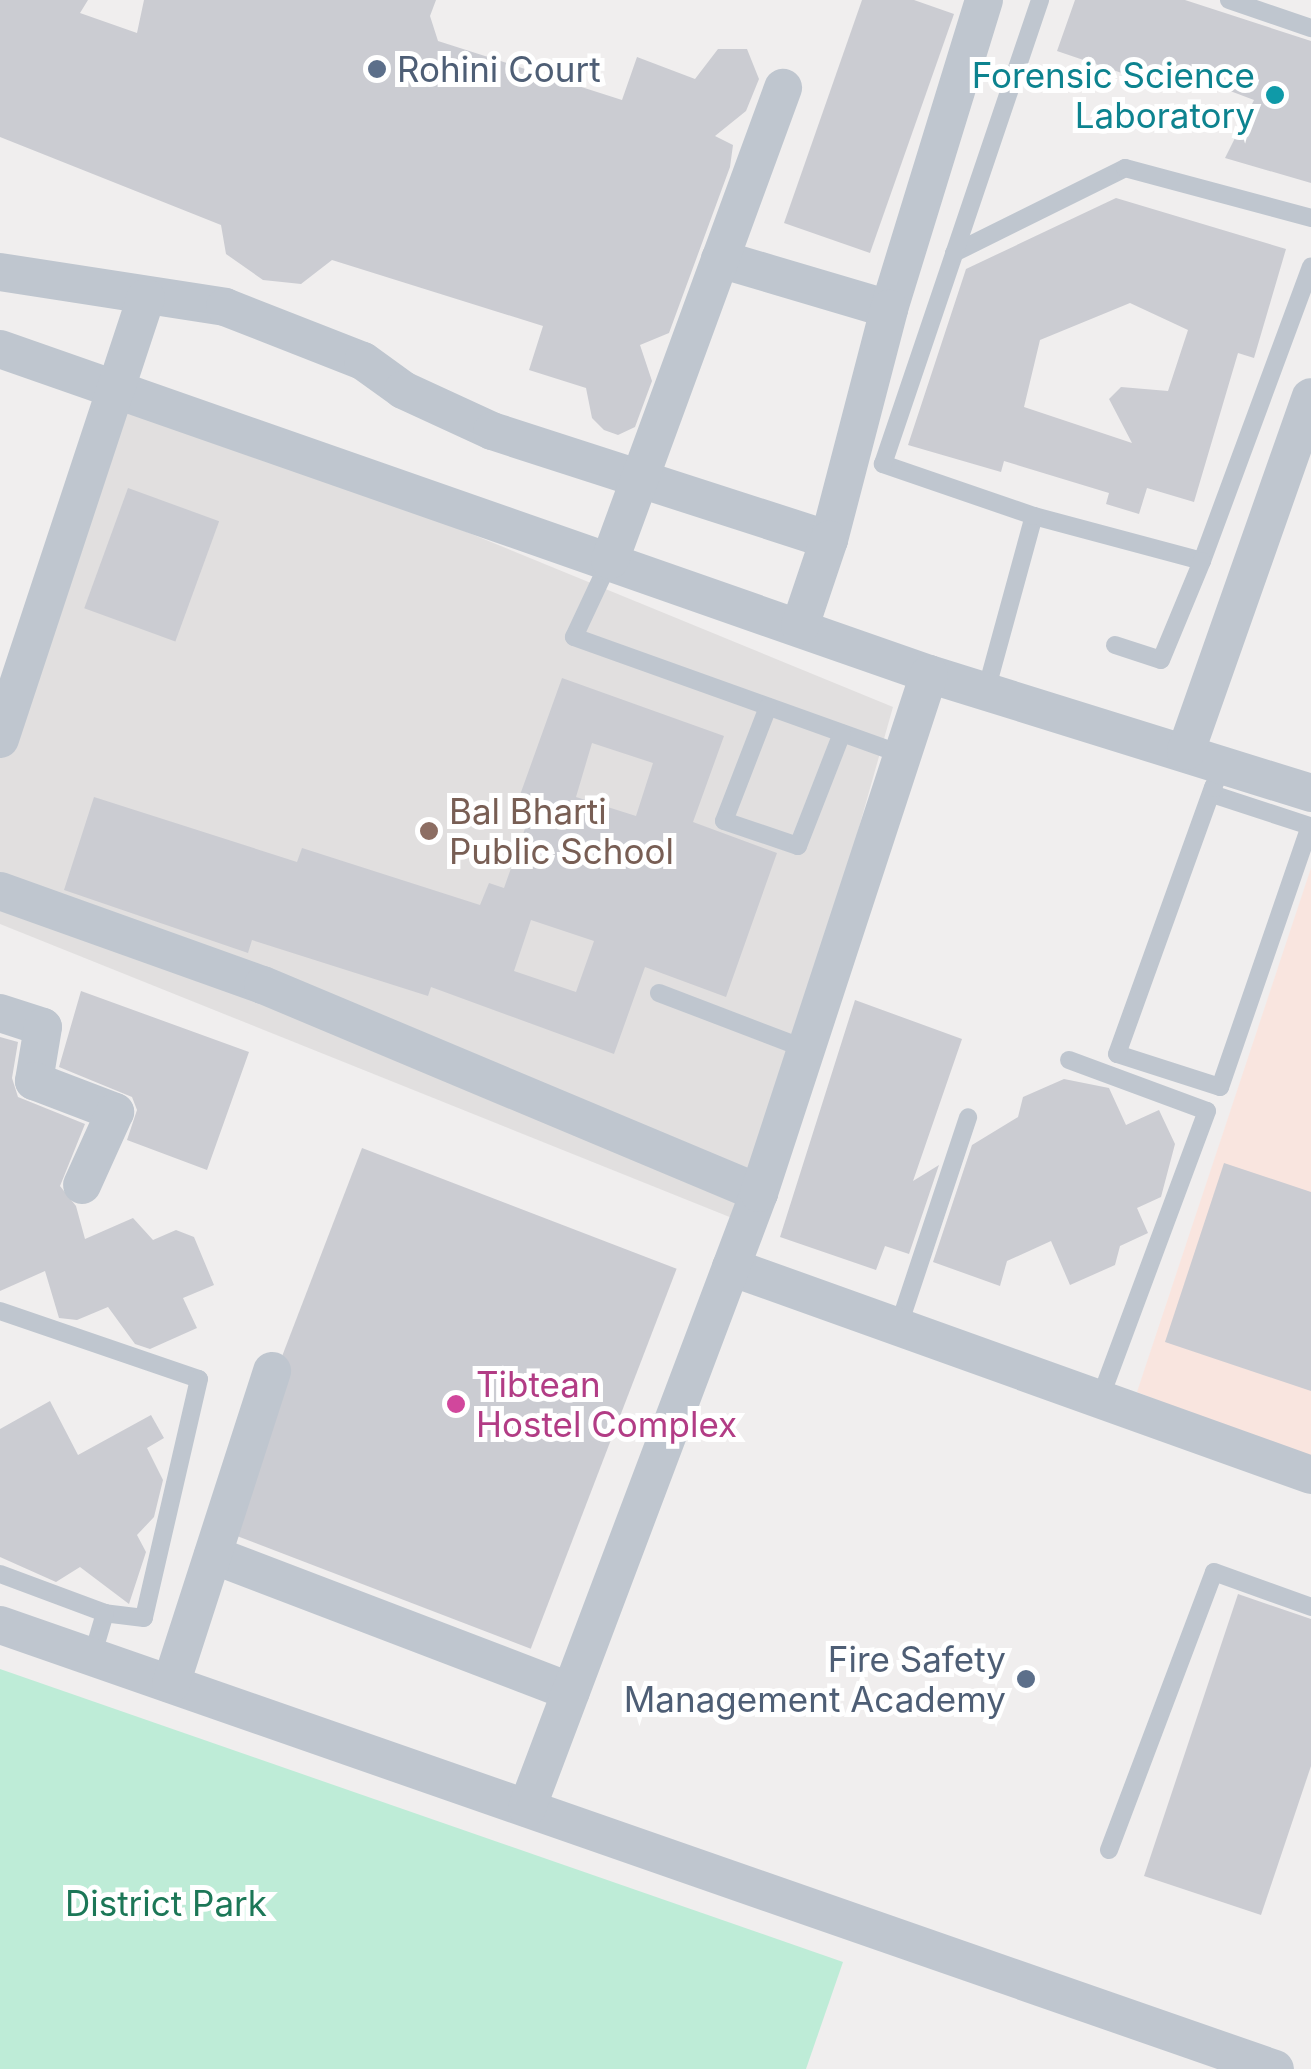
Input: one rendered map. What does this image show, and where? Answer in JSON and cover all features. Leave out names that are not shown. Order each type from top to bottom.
[{"type":"street","points":[[800,626],[829,540],[889,308],[984,0]]},
{"type":"street","points":[[610,560],[783,88]]},
{"type":"street","points":[[720,259],[889,308]]},
{"type":"street","points":[[0,272],[146,298],[226,307],[363,361],[402,390],[492,431],[638,483],[829,540]]},
{"type":"street","points":[[0,739],[146,298]]},
{"type":"street","points":[[0,349],[930,674],[1186,750],[1217,778],[1311,793]]},
{"type":"street","points":[[1186,750],[1309,408]]},
{"type":"street","points":[[527,1808],[759,1193],[930,674]]},
{"type":"street","points":[[0,890],[264,985],[759,1193]]},
{"type":"street","points":[[0,1013],[43,1027],[34,1081],[115,1112],[82,1186]]},
{"type":"street","points":[[731,1266],[1101,1396],[1311,1475]]},
{"type":"street","points":[[171,1684],[272,1371]]},
{"type":"street","points":[[213,1554],[571,1692]]},
{"type":"street","points":[[0,1624],[1276,2069]]},
{"type":"lane","points":[[1040,0],[883,464],[1034,516],[1202,560]]},
{"type":"lane","points":[[1230,0],[1311,28]]},
{"type":"lane","points":[[954,253],[1124,168],[1311,218]]},
{"type":"lane","points":[[1115,644],[1161,660],[1311,266]]},
{"type":"lane","points":[[986,691],[1034,516]]},
{"type":"lane","points":[[610,560],[574,638],[903,755]]},
{"type":"lane","points":[[768,707],[724,821],[798,846],[842,733]]},
{"type":"lane","points":[[1217,778],[1310,826],[1220,1087],[1117,1054],[1217,778]]},
{"type":"lane","points":[[660,993],[806,1049]]},
{"type":"lane","points":[[1069,1060],[1207,1112],[1101,1396]]},
{"type":"lane","points":[[899,1325],[968,1117]]},
{"type":"lane","points":[[0,1311],[199,1379],[144,1618],[105,1613],[0,1574]]},
{"type":"lane","points":[[1109,1850],[1214,1572],[1311,1607]]},
{"type":"lane","points":[[92,1657],[105,1613]]},
{"type":"lane","points":[[1157,1730],[1176,1736]]},
{"type":"shaded area","name":"Bal Bharti Public School","points":[[118,389],[893,707],[747,1224],[0,924],[0,739]]},
{"type":"shaded area","points":[[1311,868],[1311,1461],[1137,1392]]},
{"type":"green space","name":"District Park","points":[[0,1669],[843,1962],[806,2069],[0,2069]]},
{"type":"building","points":[[0,0],[88,0],[80,13],[137,33],[144,0],[436,0],[430,16],[438,41],[622,100],[637,57],[695,79],[718,49],[747,49],[759,79],[746,111],[715,136],[733,145],[730,167],[669,333],[640,345],[652,381],[635,427],[618,435],[604,430],[592,418],[586,388],[529,370],[543,326],[332,260],[301,284],[263,280],[226,254],[221,225],[0,137]]},
{"type":"building","points":[[862,0],[914,0],[954,14],[870,253],[784,223]]},
{"type":"building","name":"Forensic Science Laboratory","points":[[1075,0],[1185,0],[1311,41],[1311,183],[1225,158],[1254,100],[1164,66],[1157,85],[1057,51]]},
{"type":"building","points":[[1116,198],[1286,249],[1254,358],[1238,353],[1194,502],[1147,488],[1139,514],[1106,504],[1109,493],[1004,461],[1001,472],[908,445],[966,269]],"holes":[[[1130,303],[1188,330],[1168,391],[1121,387],[1109,399],[1132,443],[1024,407],[1040,340]]]},
{"type":"building","points":[[128,488],[219,521],[175,641],[84,608]]},
{"type":"building","points":[[562,678],[724,736],[693,822],[777,853],[726,997],[645,967],[614,1054],[431,987],[428,996],[252,940],[248,953],[64,890],[94,797],[297,862],[302,848],[480,905],[489,883],[504,888],[535,800],[520,795]],"holes":[[[592,743],[653,763],[636,816],[576,797]],[[531,920],[594,941],[576,992],[514,971]]]},
{"type":"building","points":[[81,991],[249,1052],[207,1170],[127,1140],[137,1110],[132,1097],[59,1067]]},
{"type":"building","points":[[855,1000],[962,1039],[913,1181],[939,1165],[909,1254],[885,1246],[876,1270],[780,1237]]},
{"type":"building","points":[[0,1037],[18,1042],[12,1078],[18,1097],[85,1124],[60,1186],[76,1206],[85,1239],[133,1218],[153,1240],[176,1230],[194,1237],[214,1285],[183,1298],[197,1328],[150,1349],[135,1344],[108,1307],[77,1320],[59,1318],[45,1271],[0,1291]]},
{"type":"building","points":[[1064,1079],[1109,1088],[1126,1125],[1159,1110],[1175,1144],[1161,1197],[1137,1208],[1148,1233],[1120,1246],[1115,1265],[1070,1285],[1051,1241],[1007,1261],[1000,1286],[933,1262],[972,1145],[1018,1117],[1023,1097]]},
{"type":"building","name":"Tibtean Hostel Complex","points":[[362,1148],[677,1269],[531,1649],[216,1528]]},
{"type":"building","points":[[1224,1163],[1311,1192],[1311,1391],[1165,1342]]},
{"type":"building","points":[[50,1401],[78,1455],[151,1415],[164,1438],[147,1448],[163,1480],[154,1517],[137,1535],[146,1552],[129,1604],[80,1567],[56,1582],[0,1557],[0,1429]]},
{"type":"building","points":[[1238,1594],[1311,1619],[1311,1766],[1261,1915],[1144,1876]]},
{"type":"place","name":"Rohini Court","points":[[377,69]]},
{"type":"place","name":"Forensic Science Laboratory","points":[[1275,95]]},
{"type":"place","name":"Bal Bharti Public School","points":[[429,831]]},
{"type":"place","name":"Tibtean Hostel Complex","points":[[456,1404]]},
{"type":"place","name":"Fire Safety Management Academy","points":[[1026,1679]]}]
